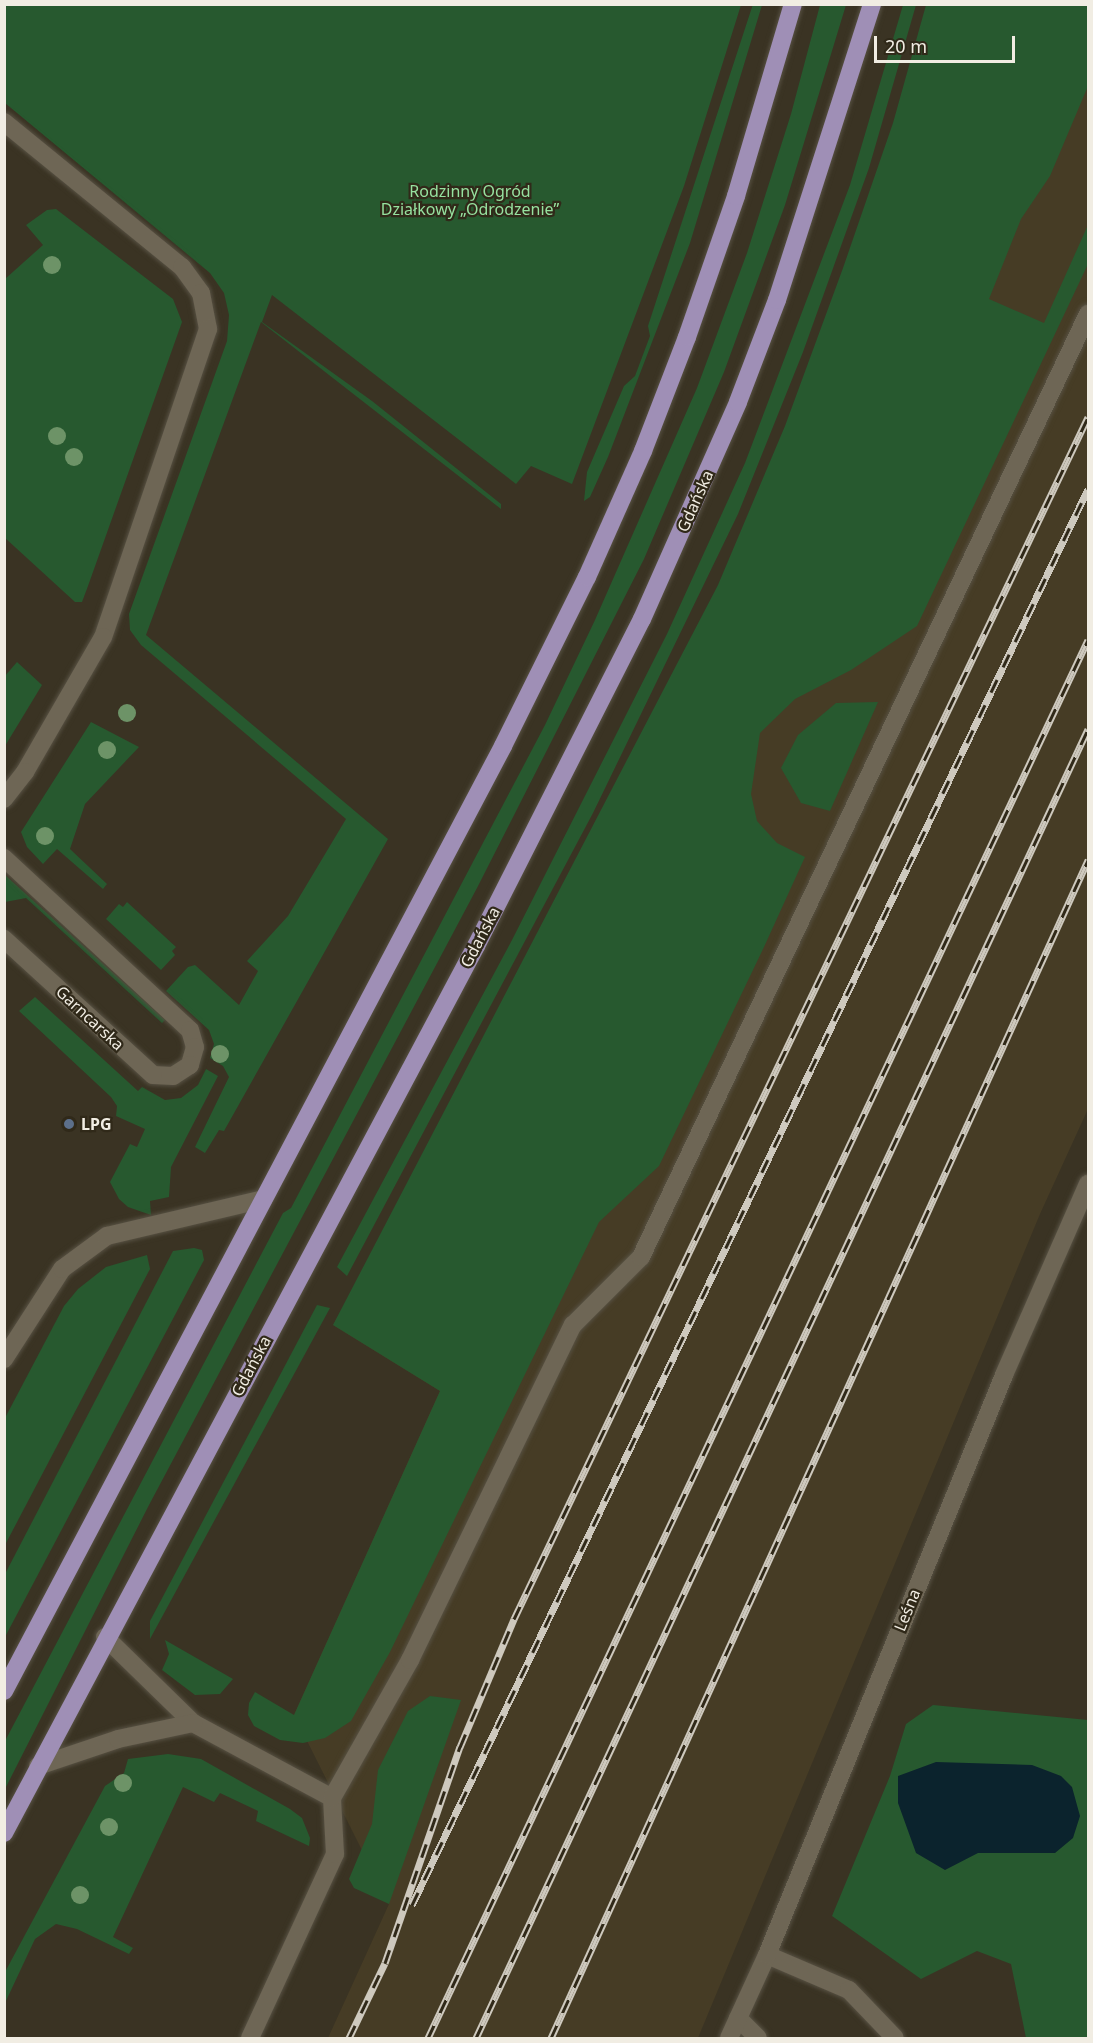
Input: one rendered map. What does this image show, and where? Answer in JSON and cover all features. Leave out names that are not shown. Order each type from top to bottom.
[{"type":"main road","points":[[4,1691],[503,746],[587,577],[634,473],[687,337],[732,207],[793,4]]},
{"type":"main road","name":"Gdańska","points":[[4,1833],[105,1637],[481,935],[642,619],[738,402],[777,300],[872,4]]},
{"type":"street","points":[[4,122],[182,267],[201,293],[208,329],[103,637],[25,772],[4,799]]},
{"type":"street","points":[[250,2038],[335,1854],[332,1798],[410,1660],[573,1324],[641,1257],[1089,314]]},
{"type":"street","name":"Garncarska","points":[[4,858],[190,1030],[195,1047],[190,1065],[182,1072],[163,1077],[145,1070],[4,939]]},
{"type":"street","name":"Leśna","points":[[729,2038],[767,1955],[1004,1375],[1089,1184]]},
{"type":"street","points":[[4,1359],[21,1328],[62,1269],[107,1236],[264,1199]]},
{"type":"street","points":[[105,1637],[193,1723],[332,1798]]},
{"type":"street","points":[[38,1766],[118,1738],[193,1723]]},
{"type":"street","points":[[767,1955],[849,1990],[895,2038]]},
{"type":"street","points":[[738,2018],[758,2038]]},
{"type":"shaded area","points":[[1088,5],[1088,1109],[1040,1214],[698,2038],[328,2038],[389,1904],[294,1715],[440,1391],[333,1325]]},
{"type":"green space","points":[[753,4],[762,5],[690,243],[608,457],[590,497],[584,501],[587,472],[624,386],[635,376],[650,336],[648,326]]},
{"type":"green space","name":"Rodzinny Ogród Działkowy „Odrodzenie”","points":[[4,5],[741,5],[684,186],[572,484],[531,466],[516,484],[272,295],[262,322],[372,401],[501,504],[501,509],[261,322],[146,635],[388,839],[224,1131],[219,1130],[205,1153],[195,1147],[229,1077],[223,1066],[210,1058],[214,1044],[209,1030],[166,991],[188,967],[195,965],[239,1005],[258,971],[247,961],[288,916],[346,819],[141,645],[130,630],[129,614],[227,341],[229,315],[224,293],[210,273],[5,103]]},
{"type":"green space","points":[[820,5],[846,5],[785,205],[724,372],[644,559],[477,888],[149,1505],[5,1789],[5,1741],[283,1213],[291,1208],[545,725],[595,620],[697,388],[747,253],[791,114]]},
{"type":"green space","points":[[903,5],[916,5],[869,168],[803,352],[738,514],[593,813],[347,1276],[337,1267],[512,940],[667,634],[745,463],[850,185]]},
{"type":"green space","points":[[926,5],[1088,5],[1088,86],[1050,176],[1021,219],[989,299],[1044,323],[1088,225],[1088,264],[917,626],[851,670],[795,699],[760,733],[751,794],[757,821],[777,843],[805,857],[764,947],[659,1166],[599,1222],[390,1652],[351,1721],[325,1738],[303,1743],[280,1740],[254,1726],[248,1715],[249,1703],[255,1692],[294,1715],[440,1391],[333,1325],[718,585],[785,426],[843,268],[893,123]]},
{"type":"green space","points":[[56,209],[173,299],[182,322],[82,602],[75,602],[4,537],[5,279],[43,245],[26,225],[47,210]]},
{"type":"green space","points":[[17,662],[42,685],[5,746],[5,676]]},
{"type":"green space","points":[[878,702],[830,811],[801,803],[781,768],[798,735],[836,703]]},
{"type":"green space","points":[[91,722],[139,747],[85,804],[70,849],[107,884],[103,889],[57,849],[43,864],[27,847],[21,832]]},
{"type":"green space","points":[[4,874],[165,1020],[162,1023],[26,898],[5,902]]},
{"type":"green space","points":[[127,902],[176,947],[172,951],[175,955],[161,970],[106,919],[119,904],[123,907]]},
{"type":"green space","points":[[35,997],[138,1091],[142,1087],[165,1100],[181,1098],[198,1085],[206,1069],[218,1076],[171,1167],[169,1197],[150,1201],[151,1215],[128,1207],[119,1199],[110,1182],[130,1144],[137,1147],[145,1129],[116,1116],[117,1106],[111,1097],[19,1011]]},
{"type":"green space","points":[[194,1248],[202,1250],[204,1260],[5,1637],[5,1574],[173,1251]]},
{"type":"green space","points":[[147,1255],[150,1269],[5,1545],[5,1418],[64,1306],[78,1289],[106,1267]]},
{"type":"green space","points":[[317,1305],[330,1308],[150,1639],[150,1621]]},
{"type":"green space","points":[[165,1640],[233,1679],[220,1694],[195,1695],[162,1670],[169,1654]]},
{"type":"green space","points":[[430,1696],[461,1700],[389,1904],[354,1888],[349,1879],[372,1824],[378,1770],[408,1711]]},
{"type":"green space","points":[[933,1705],[1088,1720],[1088,2038],[1026,2038],[1011,1964],[977,1951],[921,1979],[832,1916],[890,1776],[906,1724]]},
{"type":"green space","points":[[168,1754],[201,1759],[290,1809],[302,1818],[310,1838],[309,1846],[256,1821],[258,1811],[220,1793],[214,1802],[183,1787],[113,1937],[133,1948],[129,1954],[77,1929],[56,1924],[35,1939],[5,2003],[5,1972],[105,1786],[124,1773],[128,1759]]},
{"type":"water","points":[[936,1762],[1032,1765],[1061,1776],[1072,1787],[1080,1816],[1073,1838],[1055,1853],[978,1853],[945,1870],[916,1853],[898,1803],[898,1776]]},
{"type":"railway","points":[[349,2038],[385,1963],[460,1747],[514,1619],[1088,417]]},
{"type":"railway","points":[[412,1905],[1088,489]]},
{"type":"railway","points":[[428,2038],[1088,640]]},
{"type":"railway","points":[[476,2038],[1088,729]]},
{"type":"railway","points":[[551,2038],[1088,860]]},
{"type":"place","name":"LPG","points":[[69,1124]]}]
